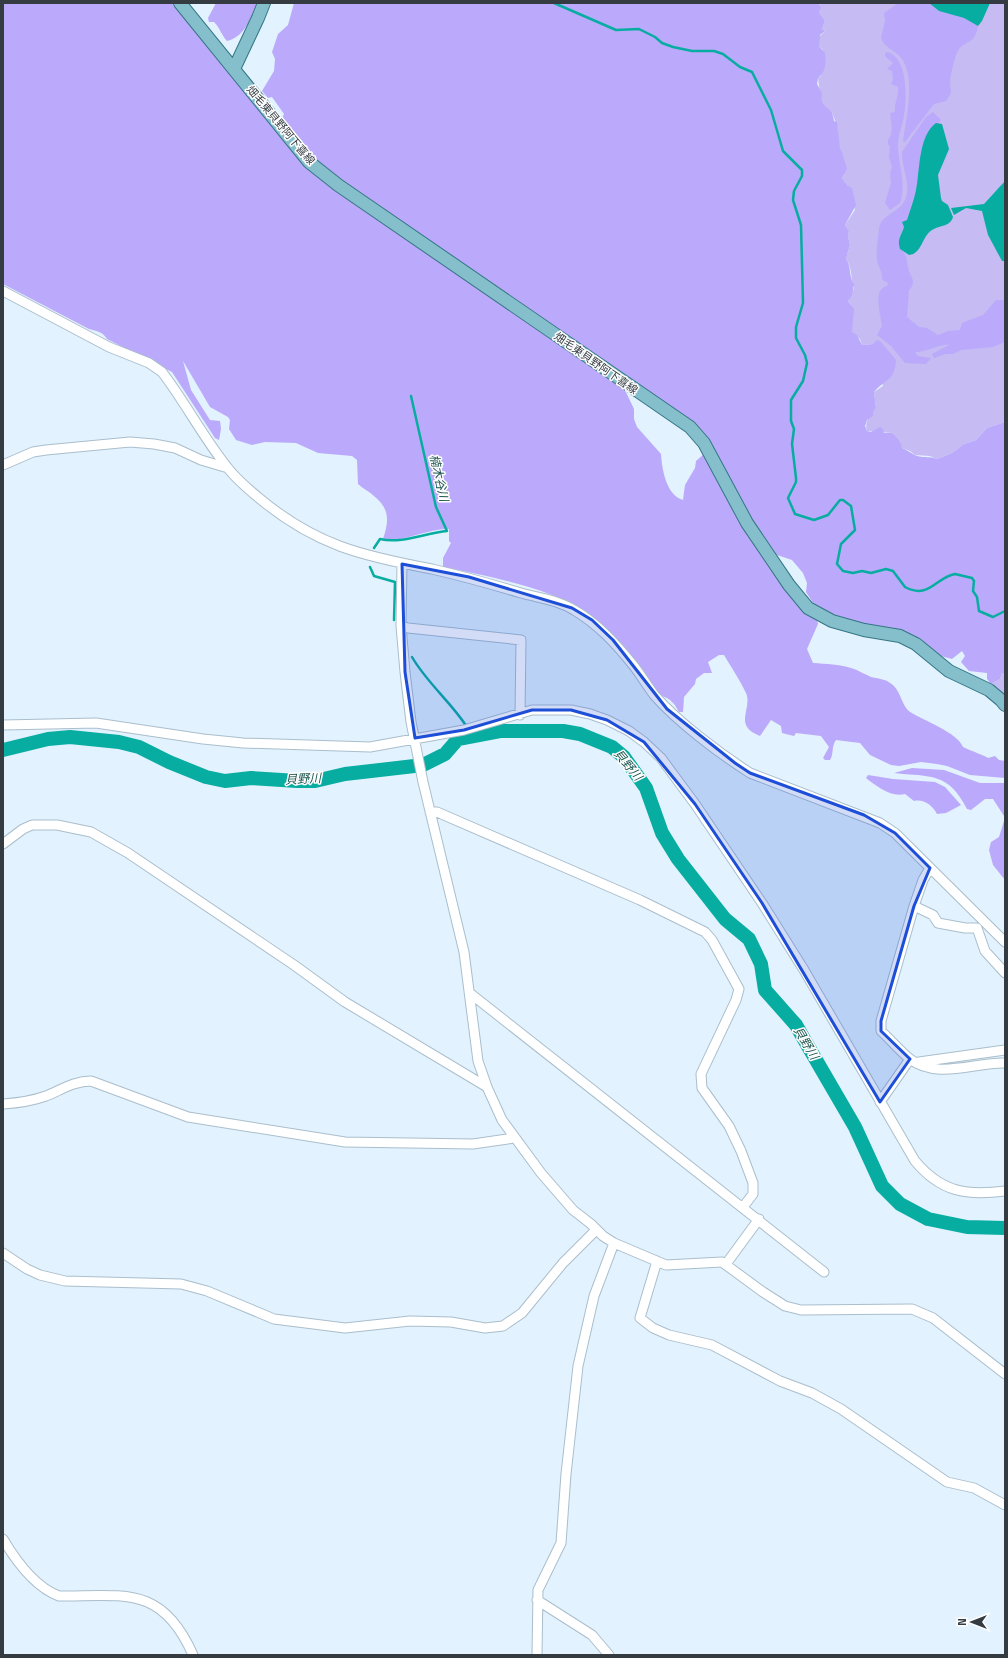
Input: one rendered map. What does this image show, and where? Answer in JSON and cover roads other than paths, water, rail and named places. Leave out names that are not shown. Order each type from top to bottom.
[{"type":"main road","name":"畑毛東貝野阿下喜線","points":[[180,3],[309,162],[338,185],[690,428],[704,442],[747,523],[789,586],[808,608],[832,621],[864,630],[900,636],[916,644],[949,671],[989,690],[1005,705]]},
{"type":"main road","points":[[234,69],[264,3]]},
{"type":"street","points":[[3,291],[109,347],[149,363],[162,372],[228,468],[257,497],[296,526],[343,548],[367,556],[469,577],[551,600],[572,608],[592,620],[613,640],[667,709],[735,763],[750,773],[880,822],[895,833],[1005,942]]},
{"type":"street","points":[[3,465],[33,452],[130,442],[175,448],[201,460],[228,468]]},
{"type":"street","points":[[402,564],[401,626],[404,672],[423,782],[464,952],[471,994],[478,1061],[487,1087],[502,1120],[514,1138],[573,1210],[614,1243],[666,1265],[698,1262],[722,1262],[785,1306],[801,1310],[912,1309],[920,1311],[932,1318],[1005,1374]]},
{"type":"street","points":[[401,626],[521,640],[520,715]]},
{"type":"street","points":[[3,725],[96,723],[203,739],[256,744],[370,747],[415,740],[468,729],[520,715],[532,710],[571,710],[590,714],[629,731],[644,742],[660,758],[695,804],[762,903],[804,970],[915,1161],[927,1176],[938,1184],[967,1192],[990,1193],[1005,1191]]},
{"type":"street","points":[[430,812],[437,812],[640,900],[705,932],[712,940],[739,989],[736,1000],[701,1074],[702,1088],[729,1126],[741,1151],[753,1183],[753,1194],[743,1207]]},
{"type":"street","points":[[3,844],[23,829],[32,825],[57,825],[91,832],[134,857],[294,965],[345,1002],[487,1087]]},
{"type":"street","points":[[930,868],[923,880],[914,906],[882,1021],[881,1031],[913,1061],[932,1068],[955,1069],[1005,1063]]},
{"type":"street","points":[[914,906],[933,915],[938,923],[955,927],[977,928],[985,951],[1005,973]]},
{"type":"street","points":[[471,994],[759,1219],[824,1272]]},
{"type":"street","points":[[880,1102],[913,1061],[1005,1050]]},
{"type":"street","points":[[3,1104],[24,1102],[48,1095],[67,1086],[84,1081],[91,1081],[188,1117],[345,1142],[473,1144],[514,1138]]},
{"type":"street","points":[[726,1264],[759,1219]]},
{"type":"street","points":[[3,1253],[40,1276],[65,1281],[181,1284],[207,1291],[274,1319],[345,1328],[388,1322],[422,1321],[451,1322],[485,1328],[503,1326],[522,1313],[563,1263],[596,1230]]},
{"type":"street","points":[[537,1655],[537,1600],[540,1583],[561,1543],[566,1474],[578,1366],[594,1296],[614,1243]]},
{"type":"street","points":[[657,1261],[640,1318],[653,1328],[669,1335],[712,1345],[780,1381],[812,1393],[840,1409],[947,1482],[974,1488],[1005,1505]]},
{"type":"street","points":[[3,1539],[11,1552],[28,1572],[52,1593],[59,1596],[127,1596],[144,1600],[162,1608],[174,1621],[193,1655]]},
{"type":"street","points":[[537,1600],[592,1635],[609,1655]]},
{"type":"waterway","points":[[554,3],[616,30],[639,29],[655,37],[662,43],[673,47],[692,51],[714,51],[723,54],[740,67],[752,72],[771,110],[783,151],[802,170],[802,176],[794,191],[793,200],[801,225],[803,303],[796,327],[796,338],[805,355],[807,363],[803,381],[791,400],[791,421],[794,429],[792,444],[796,482],[788,498],[795,514],[814,520],[828,515],[840,500],[843,500],[851,506],[855,530],[841,544],[837,564],[843,571],[853,573],[862,571],[871,573],[886,569],[893,571],[905,587],[920,591],[932,586],[948,576],[955,574],[972,578],[974,581],[973,591],[977,597],[979,611],[993,617],[1005,611]]},
{"type":"waterway","name":"楠木谷川","points":[[374,548],[380,539],[397,540],[447,531],[436,507],[411,396]]},
{"type":"waterway","name":"楠木谷川","points":[[370,567],[374,576],[395,582],[394,620]]},
{"type":"waterway","name":"楠木谷川","points":[[412,657],[467,727]]},
{"type":"waterway","name":"貝野川","points":[[3,750],[48,739],[70,737],[119,742],[139,747],[169,762],[206,777],[225,781],[251,778],[315,781],[345,774],[423,765],[445,754],[458,739],[500,731],[563,731],[580,734],[612,747],[624,757],[646,788],[662,833],[678,859],[725,919],[749,939],[761,964],[765,990],[796,1025],[855,1127],[882,1186],[900,1204],[928,1219],[967,1227],[1005,1228]]}]
